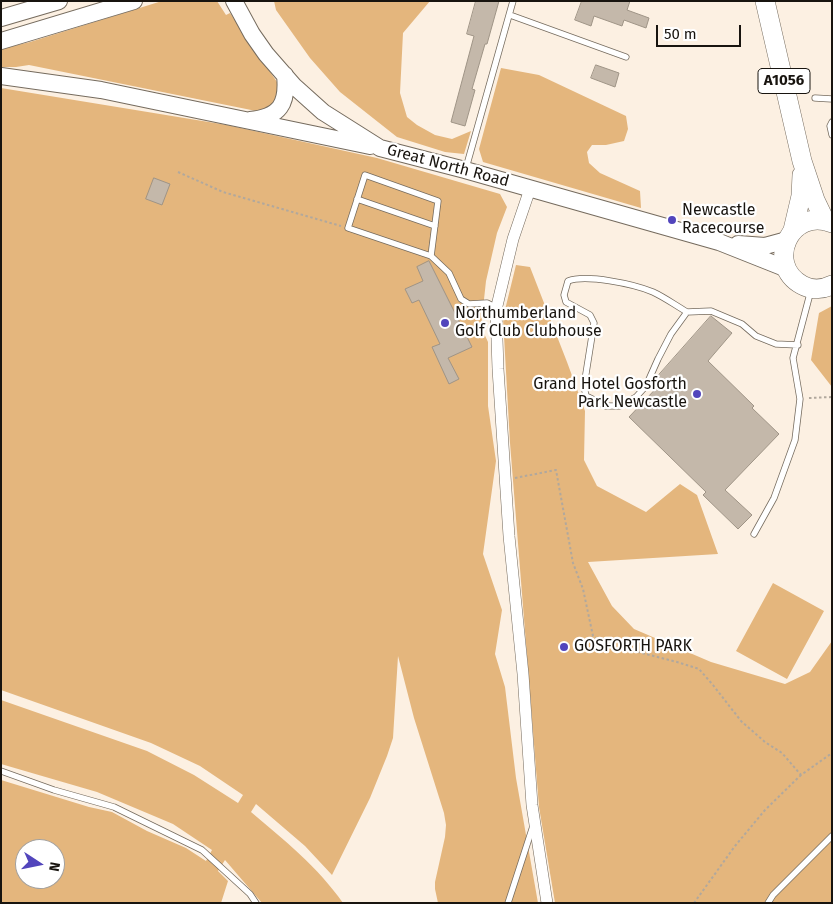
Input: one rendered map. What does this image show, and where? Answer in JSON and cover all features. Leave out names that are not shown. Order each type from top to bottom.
[{"type":"main road","points":[[1,18],[59,1]]},
{"type":"main road","points":[[1,41],[134,1]]},
{"type":"main road","name":"Great North Road","points":[[234,1],[252,34],[294,86],[324,112],[380,148],[465,170],[719,242],[787,270]]},
{"type":"main road","name":"A1056","points":[[765,1],[802,161],[815,200],[830,222]]},
{"type":"main road","points":[[246,121],[268,117],[279,110],[285,100],[287,88],[285,75]]},
{"type":"main road","points":[[1,76],[100,90],[380,148]]},
{"type":"main road","name":"A1056","points":[[790,235],[801,196],[802,161]]},
{"type":"main road","points":[[826,287],[797,282],[787,270],[784,250],[790,235],[808,221],[830,222]]},
{"type":"main road","name":"Great North Road","points":[[719,242],[765,246],[790,235]]},
{"type":"street","points":[[530,189],[513,239],[496,310],[509,536],[535,821],[548,903]]},
{"type":"lane","points":[[465,170],[513,1]]},
{"type":"lane","points":[[510,15],[626,57]]},
{"type":"lane","points":[[815,98],[832,99]]},
{"type":"lane","points":[[832,122],[830,126],[832,135]]},
{"type":"lane","points":[[431,256],[438,201],[365,175],[348,228],[431,256],[449,273],[461,299],[469,304],[487,303],[491,305],[492,310],[496,310]]},
{"type":"lane","points":[[357,199],[435,226]]},
{"type":"lane","points":[[687,312],[666,342],[646,386],[636,397],[620,406],[606,406],[586,396],[584,386],[594,323],[590,315],[566,302],[564,295],[568,281],[577,277],[640,286],[687,312],[711,310],[742,324],[756,336],[776,344],[798,345]]},
{"type":"lane","points":[[754,534],[774,498],[795,440],[800,399],[793,358],[826,287]]},
{"type":"lane","points":[[1,771],[54,790],[114,807],[202,850],[250,894],[256,903]]},
{"type":"lane","points":[[508,903],[535,821]]},
{"type":"lane","points":[[768,903],[773,895],[832,836]]},
{"type":"path","points":[[178,172],[222,192],[348,228]]},
{"type":"path","points":[[800,399],[832,397]]},
{"type":"path","points":[[506,480],[556,470],[572,563],[583,589],[593,636],[603,643],[677,662],[699,670],[741,721],[765,742],[782,753],[801,775]]},
{"type":"path","points":[[694,903],[735,846],[765,810],[801,775],[832,753]]},
{"type":"shaded area","points":[[162,1],[217,1],[226,15],[230,13],[277,82],[278,91],[276,99],[266,113],[29,65],[1,67],[1,49],[30,42]]},
{"type":"shaded area","points":[[274,1],[430,1],[403,33],[400,93],[407,117],[435,135],[452,139],[471,131],[464,154],[445,152],[397,137],[340,92],[310,58],[276,10]]},
{"type":"shaded area","points":[[501,68],[539,75],[626,116],[628,129],[624,141],[606,145],[592,145],[587,152],[589,163],[600,173],[640,191],[641,208],[483,162],[479,149]]},
{"type":"shaded area","points":[[1,88],[227,125],[377,158],[500,194],[507,207],[497,233],[486,281],[481,327],[488,342],[488,406],[496,461],[483,554],[502,610],[495,654],[505,687],[516,778],[538,903],[438,903],[435,882],[446,825],[444,813],[414,718],[398,656],[393,738],[370,798],[332,875],[305,846],[256,804],[251,812],[312,866],[343,903],[262,903],[225,860],[218,871],[228,881],[221,903],[1,903],[1,780],[89,807],[112,812],[147,831],[186,848],[206,861],[212,850],[173,824],[97,792],[1,764],[1,700],[147,751],[194,775],[238,803],[243,795],[200,766],[151,743],[1,690]]},
{"type":"shaded area","points":[[516,265],[530,267],[585,411],[584,460],[597,486],[646,512],[680,484],[697,495],[718,554],[588,562],[612,606],[634,629],[711,662],[785,684],[810,672],[832,641],[832,903],[555,903],[539,807],[510,443],[503,318]]},
{"type":"shaded area","points":[[832,306],[832,387],[811,360],[819,313]]},
{"type":"shaded area","points":[[773,583],[824,611],[787,679],[736,651]]},
{"type":"building","points":[[476,1],[499,1],[472,89],[475,90],[465,126],[451,122],[474,36],[467,34]]},
{"type":"building","points":[[582,1],[630,1],[627,10],[649,18],[646,28],[624,20],[622,26],[594,16],[591,26],[575,20]]},
{"type":"building","points":[[596,65],[619,73],[615,87],[591,78]]},
{"type":"building","points":[[154,178],[170,184],[162,205],[146,199]]},
{"type":"building","name":"Northumberland Golf Club Clubhouse","points":[[429,261],[472,347],[448,358],[459,379],[449,384],[432,347],[440,344],[419,300],[412,303],[405,289],[423,281],[417,267]]},
{"type":"building","name":"Grand Hotel Gosforth Park Newcastle","points":[[711,316],[732,333],[708,361],[754,406],[752,408],[779,434],[725,490],[752,515],[738,529],[703,495],[706,492],[629,417],[663,381],[658,376]]},
{"type":"place","name":"Newcastle Racecourse","points":[[672,220]]},
{"type":"place","name":"Northumberland Golf Club Clubhouse","points":[[445,323]]},
{"type":"place","name":"Grand Hotel Gosforth Park Newcastle","points":[[697,394]]},
{"type":"place","name":"GOSFORTH PARK","points":[[564,647]]}]
